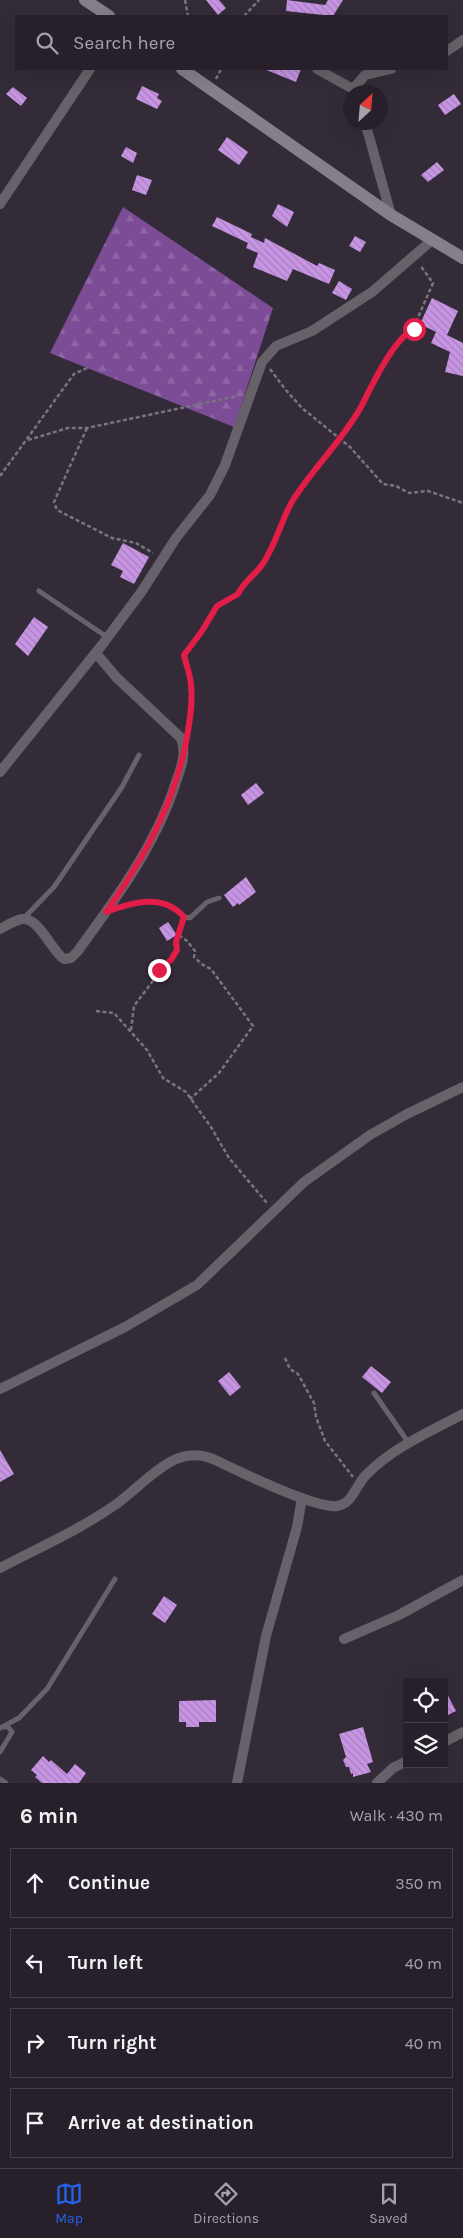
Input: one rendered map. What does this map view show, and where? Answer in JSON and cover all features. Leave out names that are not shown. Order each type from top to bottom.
[{"type":"street","points":[[85,0],[108,15]]},
{"type":"street","points":[[448,50],[463,40]]},
{"type":"street","points":[[0,204],[89,70]]},
{"type":"street","points":[[183,70],[391,215],[431,241],[463,258]]},
{"type":"street","points":[[320,70],[343,85]]},
{"type":"street","points":[[358,85],[365,75],[387,70]]},
{"type":"street","points":[[367,130],[391,215]]},
{"type":"street","points":[[0,772],[96,653],[142,591],[162,558],[210,494],[252,394],[262,362],[276,346],[312,332],[372,292],[431,241]]},
{"type":"street","points":[[0,929],[22,919],[32,922],[58,955],[64,959],[71,958],[106,912],[142,858],[170,801],[185,747],[181,738],[116,677],[96,653]]},
{"type":"street","points":[[0,1389],[125,1328],[197,1284],[304,1182],[370,1135],[407,1114],[463,1087]]},
{"type":"street","points":[[0,1568],[89,1521],[134,1491],[162,1467],[187,1456],[200,1454],[214,1459],[302,1498],[323,1505],[337,1506],[347,1503],[359,1483],[379,1463],[408,1442],[463,1414]]},
{"type":"street","points":[[237,1783],[266,1636],[297,1527],[302,1498]]},
{"type":"street","points":[[344,1639],[398,1615],[463,1580]]},
{"type":"street","points":[[448,1740],[463,1732]]},
{"type":"street","points":[[377,1783],[393,1768],[403,1763]]},
{"type":"lane","points":[[39,591],[107,637]]},
{"type":"lane","points":[[22,919],[54,887],[122,787],[140,755]]},
{"type":"lane","points":[[106,912],[131,903],[166,903],[175,907],[184,917],[190,918],[207,902],[219,898]]},
{"type":"lane","points":[[374,1393],[408,1442]]},
{"type":"lane","points":[[1,1727],[19,1718],[46,1689],[115,1579]]},
{"type":"lane","points":[[0,1752],[12,1732],[8,1728],[1,1727]]},
{"type":"lane","points":[[0,1779],[6,1783]]},
{"type":"path","points":[[185,0],[188,15]]},
{"type":"path","points":[[245,15],[259,0]]},
{"type":"path","points":[[185,747],[190,717],[191,685],[184,655],[202,631],[217,606],[238,594],[241,586],[263,564],[293,500],[340,439],[360,408],[380,368],[406,332],[414,329],[433,283],[414,255]]},
{"type":"path","points":[[262,362],[277,376],[285,389],[302,408],[364,461],[383,484],[396,486],[409,493],[428,491],[463,504]]},
{"type":"path","points":[[0,476],[28,440],[74,374],[89,368]]},
{"type":"path","points":[[28,440],[68,428],[87,428],[252,394]]},
{"type":"path","points":[[87,428],[54,502],[57,510],[112,538],[136,543],[162,558]]},
{"type":"path","points":[[131,1030],[134,1006],[156,978],[159,970],[171,960],[177,950],[176,942],[184,917]]},
{"type":"path","points":[[179,935],[192,946],[195,951],[194,957],[211,969],[253,1026],[219,1073],[190,1100]]},
{"type":"path","points":[[96,1011],[114,1013],[131,1030],[147,1050],[163,1078],[186,1092],[190,1100],[212,1127],[229,1158],[264,1201],[275,1208]]},
{"type":"path","points":[[285,1358],[290,1368],[298,1374],[314,1403],[316,1417],[325,1441],[332,1453],[343,1462],[348,1472],[359,1483]]},
{"type":"green space","points":[[123,207],[273,308],[234,427],[50,353]]},
{"type":"building","points":[[206,0],[219,0],[226,8],[218,15]]},
{"type":"building","points":[[287,0],[325,5],[328,0],[343,0],[334,15],[286,11]]},
{"type":"building","points":[[266,70],[301,70],[296,82]]},
{"type":"building","points":[[142,86],[159,94],[157,98],[162,101],[157,109],[136,99]]},
{"type":"building","points":[[13,87],[27,98],[21,106],[6,94]]},
{"type":"building","points":[[454,94],[461,104],[445,115],[438,105]]},
{"type":"building","points":[[227,137],[248,152],[239,165],[218,150]]},
{"type":"building","points":[[126,147],[137,153],[133,163],[121,156]]},
{"type":"building","points":[[437,162],[444,170],[428,182],[421,175]]},
{"type":"building","points":[[137,175],[152,180],[146,195],[132,190]]},
{"type":"building","points":[[278,204],[294,212],[287,227],[272,216]]},
{"type":"building","points":[[217,217],[252,234],[251,237],[264,243],[265,238],[317,266],[319,263],[335,270],[329,284],[293,269],[287,281],[253,267],[258,253],[246,248],[248,243],[212,226]]},
{"type":"building","points":[[355,236],[366,242],[360,252],[349,246]]},
{"type":"building","points":[[339,281],[352,289],[346,300],[332,293]]},
{"type":"building","points":[[432,298],[458,311],[447,335],[463,343],[463,376],[445,372],[450,352],[431,343],[436,332],[420,324]]},
{"type":"building","points":[[123,543],[149,557],[134,584],[120,577],[123,571],[111,565]]},
{"type":"building","points":[[34,617],[48,627],[28,656],[15,644]]},
{"type":"building","points":[[256,783],[264,793],[248,805],[241,795]]},
{"type":"building","points":[[246,877],[256,892],[239,905],[238,903],[233,907],[224,895]]},
{"type":"building","points":[[168,922],[177,935],[167,941],[159,928]]},
{"type":"building","points":[[371,1366],[391,1382],[382,1393],[362,1377]]},
{"type":"building","points":[[229,1372],[241,1387],[230,1396],[218,1381]]},
{"type":"building","points":[[0,1450],[14,1474],[0,1482]]},
{"type":"building","points":[[164,1596],[177,1605],[165,1623],[152,1614]]},
{"type":"building","points":[[448,1696],[456,1711],[448,1715]]},
{"type":"building","points":[[216,1700],[216,1722],[199,1722],[199,1727],[186,1727],[186,1722],[179,1722],[179,1701]]},
{"type":"building","points":[[363,1727],[373,1762],[367,1764],[371,1772],[353,1777],[353,1773],[351,1774],[349,1767],[346,1767],[343,1760],[346,1757],[339,1734]]},
{"type":"building","points":[[43,1756],[49,1762],[51,1760],[67,1774],[75,1764],[86,1773],[79,1783],[42,1783],[31,1770]]},
{"type":"route","points":[[159,970],[164,968],[177,950],[178,945],[176,942],[184,917],[175,907],[166,903],[131,903],[106,912],[142,858],[170,801],[179,773],[190,717],[191,685],[184,655],[202,631],[217,606],[238,594],[241,586],[263,564],[293,500],[340,439],[360,408],[380,368],[400,343],[406,332],[414,329]]}]
